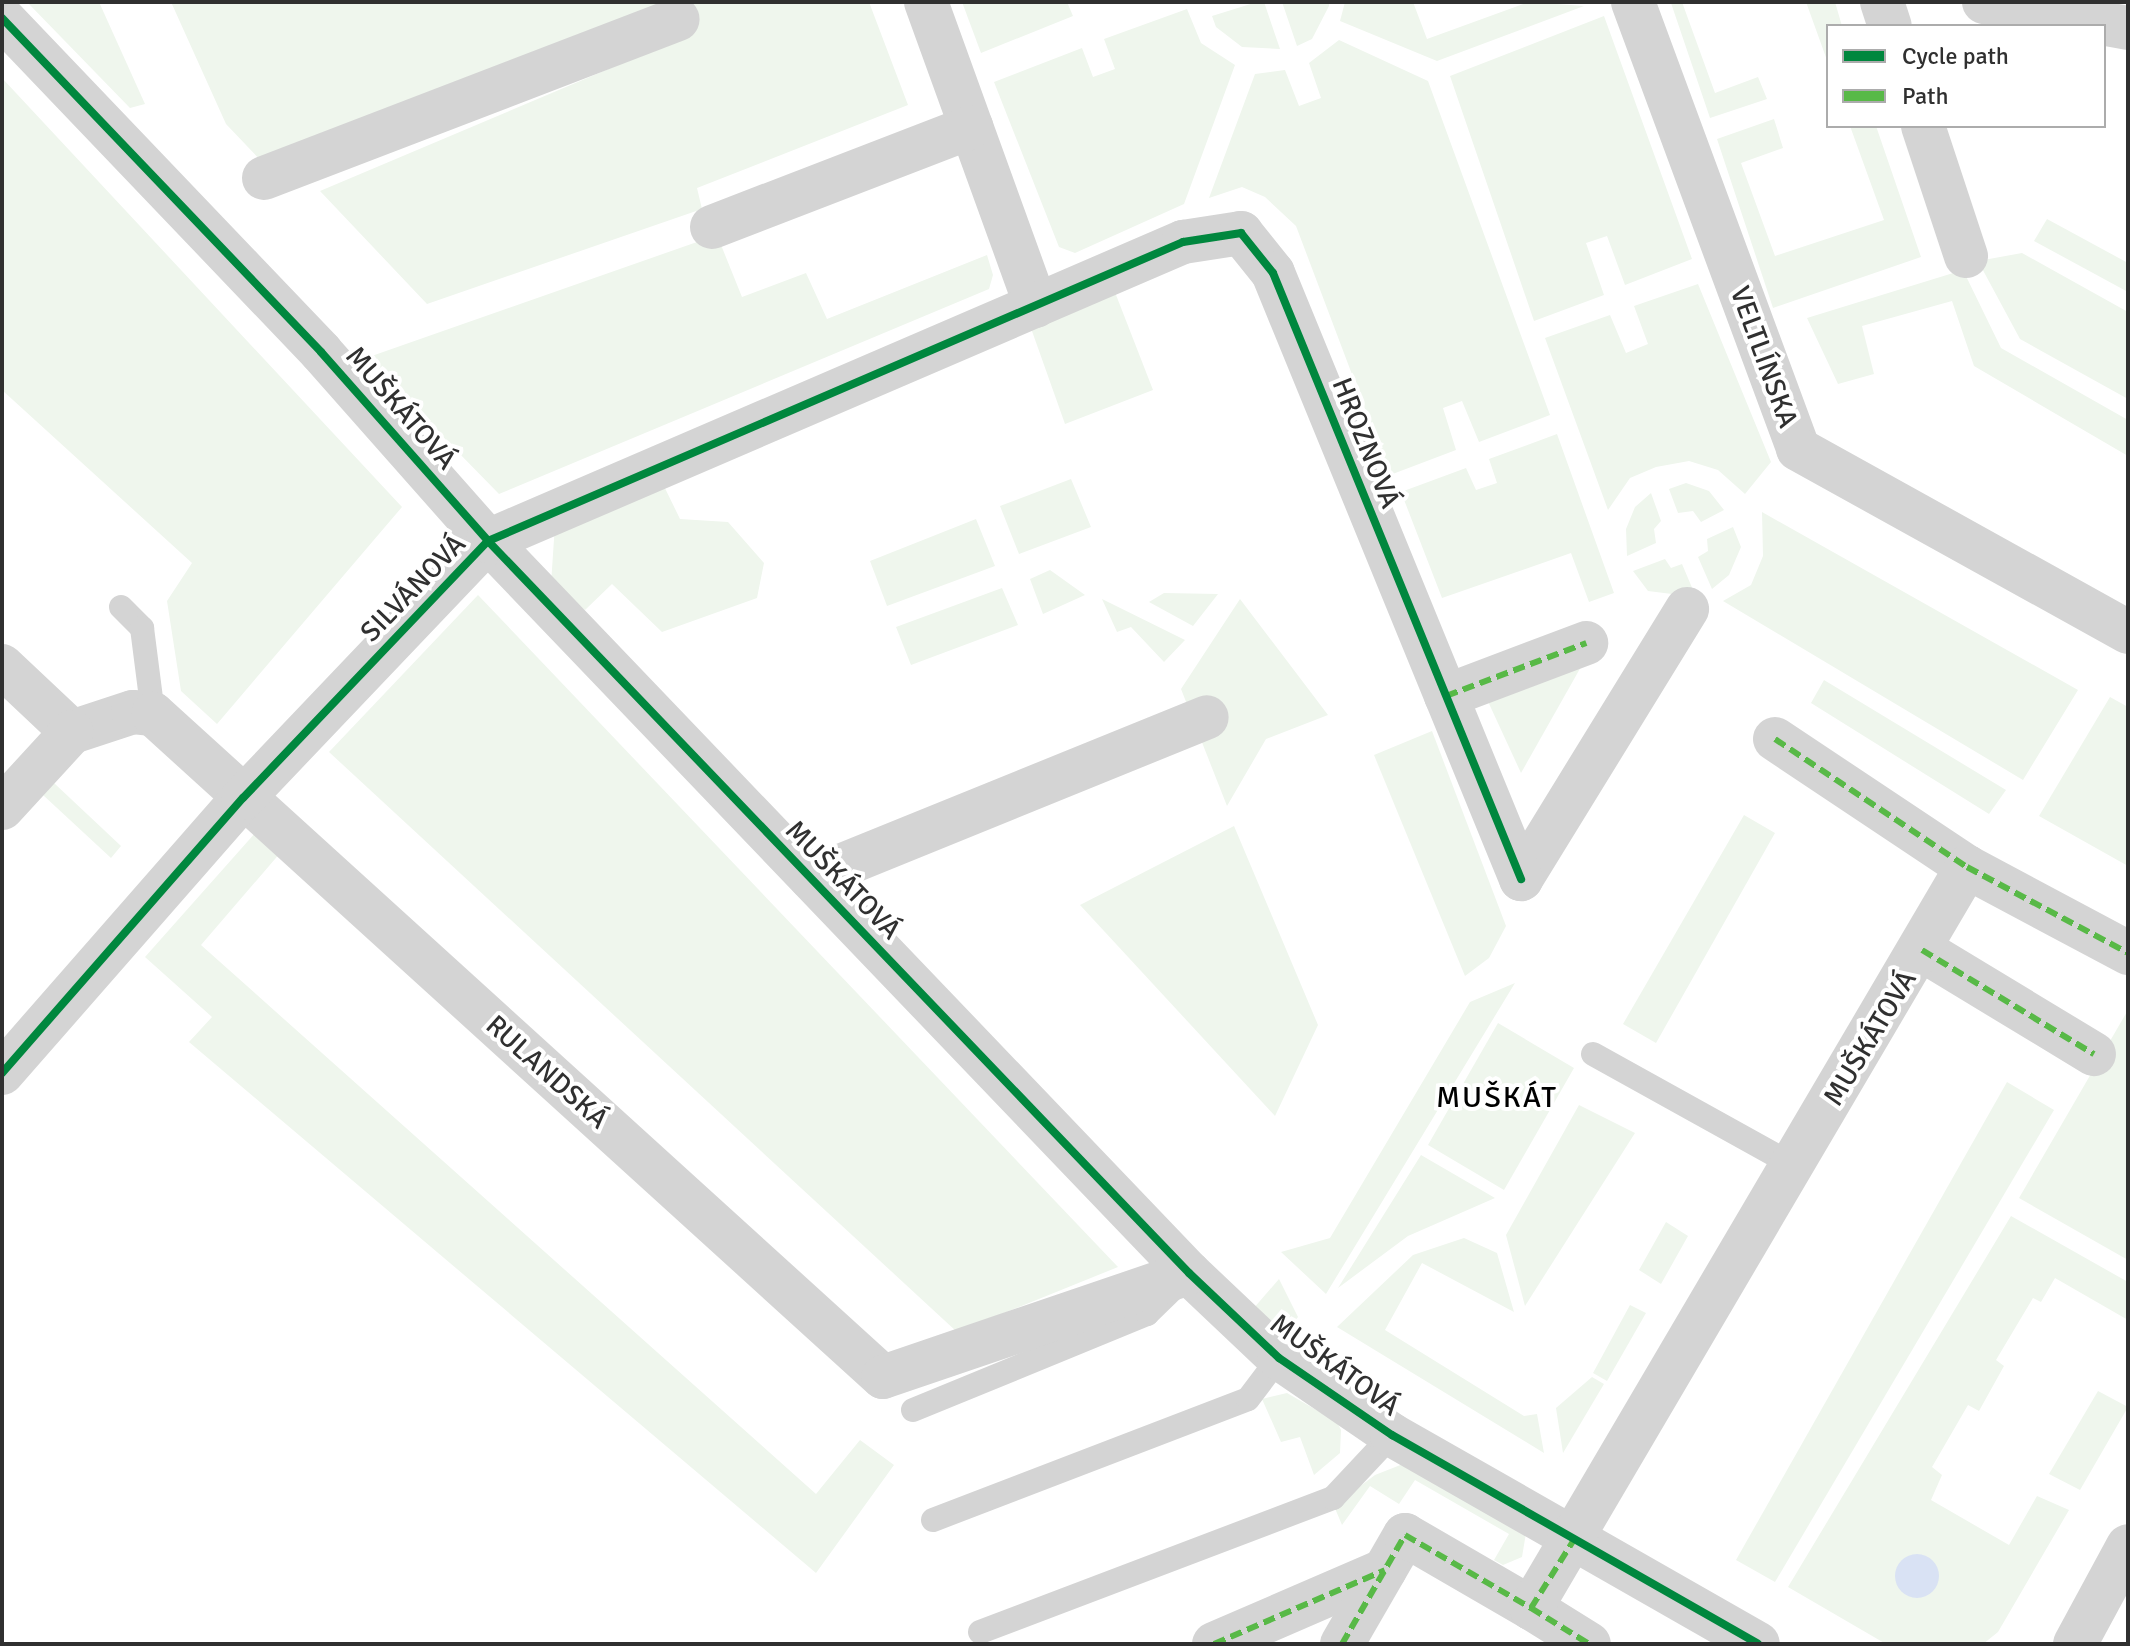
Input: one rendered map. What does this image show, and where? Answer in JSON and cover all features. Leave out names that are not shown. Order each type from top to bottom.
[{"type":"street","points":[[926,2],[1036,306]]},
{"type":"street","name":"VELTLÍNSKA","points":[[1633,2],[1798,449],[2128,632]]},
{"type":"street","points":[[1882,2],[1889,24]]},
{"type":"street","points":[[1984,2],[2106,24]]},
{"type":"street","name":"MUŠKÁTOVÁ","points":[[2,18],[300,329],[488,541],[1189,1273],[1279,1358],[1392,1435],[1758,1644]]},
{"type":"street","points":[[264,178],[678,19]]},
{"type":"street","points":[[2106,24],[2128,28]]},
{"type":"street","points":[[712,227],[971,127]]},
{"type":"street","points":[[1924,128],[1966,256]]},
{"type":"street","name":"HROZNOVÁ","points":[[1036,306],[1183,242],[1241,233],[1273,273],[1521,879],[1687,609]]},
{"type":"street","name":"SILVÁNOVÁ","points":[[2,1073],[243,798],[488,541],[1036,306]]},
{"type":"street","points":[[1446,696],[1586,643]]},
{"type":"street","points":[[2,666],[72,732]]},
{"type":"street","points":[[2,808],[72,732],[133,712],[153,714]]},
{"type":"street","name":"RULANDSKÁ","points":[[153,714],[883,1377],[1189,1273]]},
{"type":"street","points":[[811,878],[1207,717]]},
{"type":"street","points":[[1775,739],[1967,867],[2128,953]]},
{"type":"street","name":"MUŠKÁTOVÁ","points":[[1575,1538],[1922,950],[1967,867]]},
{"type":"street","points":[[1922,950],[2094,1054]]},
{"type":"street","points":[[1342,1644],[1405,1535],[1531,1608],[1583,1643]]},
{"type":"street","points":[[1531,1608],[1575,1538]]},
{"type":"street","points":[[2075,1644],[2128,1546]]},
{"type":"street","points":[[1214,1644],[1385,1570]]},
{"type":"lane","points":[[121,607],[142,628],[153,714]]},
{"type":"lane","points":[[1593,1054],[1795,1166]]},
{"type":"lane","points":[[913,1410],[1147,1314],[1189,1273]]},
{"type":"lane","points":[[933,1520],[1248,1399],[1279,1358]]},
{"type":"lane","points":[[980,1632],[1333,1498],[1392,1435]]},
{"type":"shaded area","points":[[27,2],[99,2],[145,104],[130,108]]},
{"type":"shaded area","points":[[171,2],[869,2],[908,105],[697,188],[702,209],[427,304],[320,191],[696,32],[685,5],[263,163],[226,124]]},
{"type":"shaded area","points":[[962,2],[1067,2],[1073,16],[981,53]]},
{"type":"shaded area","points":[[1264,2],[1280,49],[1242,47],[1216,27],[1212,16]]},
{"type":"shaded area","points":[[1282,2],[1329,2],[1312,39],[1297,46]]},
{"type":"shaded area","points":[[1345,2],[1413,2],[1427,39],[1529,2],[1584,6],[1437,61],[1340,21]]},
{"type":"shaded area","points":[[1682,2],[1715,93],[1758,77],[1767,99],[1710,118],[1671,3]]},
{"type":"shaded area","points":[[1806,2],[1835,2],[1841,24],[1826,24],[1826,57]]},
{"type":"shaded area","points":[[1187,9],[1201,43],[1235,65],[1184,204],[1075,253],[1059,247],[994,82],[1082,48],[1093,77],[1115,69],[1104,39]]},
{"type":"shaded area","points":[[1604,16],[1692,259],[1625,285],[1607,236],[1586,243],[1604,295],[1534,321],[1450,76]]},
{"type":"shaded area","points":[[1339,40],[1428,81],[1550,415],[1479,442],[1462,401],[1443,408],[1456,450],[1390,475],[1296,226],[1265,197],[1242,187],[1209,198],[1255,74],[1285,70],[1299,106],[1321,98],[1309,63]]},
{"type":"shaded area","points":[[2,78],[402,507],[217,724],[181,691],[167,601],[192,563],[2,390]]},
{"type":"shaded area","points":[[1774,119],[1783,148],[1741,163],[1775,256],[1884,220],[1851,128],[1877,128],[1921,257],[1773,308],[1717,139]]},
{"type":"shaded area","points":[[2047,219],[2128,263],[2128,292],[2034,241]]},
{"type":"shaded area","points":[[717,235],[742,297],[806,273],[827,319],[987,255],[993,275],[989,289],[499,494],[366,358]]},
{"type":"shaded area","points":[[2022,253],[2128,312],[2128,399],[2020,339],[1978,261]]},
{"type":"shaded area","points":[[1963,270],[2001,348],[2128,420],[2128,456],[1974,366],[1952,301],[1862,326],[1874,374],[1838,384],[1807,318]]},
{"type":"shaded area","points":[[1111,282],[1153,390],[1065,424],[1027,317]]},
{"type":"shaded area","points":[[1698,284],[1771,462],[1745,494],[1718,470],[1689,461],[1656,467],[1630,478],[1608,510],[1545,338],[1610,315],[1626,353],[1648,344],[1634,306]]},
{"type":"shaded area","points":[[1557,434],[1614,593],[1589,602],[1571,553],[1442,598],[1401,492],[1466,468],[1476,490],[1497,483],[1489,459]]},
{"type":"shaded area","points":[[1071,479],[1091,527],[1019,554],[1000,506]]},
{"type":"shaded area","points":[[661,480],[680,519],[728,522],[764,563],[757,598],[662,632],[612,584],[585,610],[551,584],[555,524]]},
{"type":"shaded area","points":[[1686,483],[1709,491],[1724,510],[1701,522],[1693,511],[1678,513],[1669,489]]},
{"type":"shaded area","points":[[1651,493],[1661,521],[1654,529],[1656,543],[1627,556],[1626,529],[1635,507]]},
{"type":"shaded area","points":[[1762,512],[2078,690],[2023,780],[1723,601],[1751,585],[1763,556]]},
{"type":"shaded area","points":[[976,519],[995,566],[887,606],[870,561]]},
{"type":"shaded area","points":[[1733,527],[1741,547],[1729,575],[1712,589],[1698,557],[1708,551],[1707,539]]},
{"type":"shaded area","points":[[1665,559],[1671,568],[1682,564],[1696,597],[1648,591],[1633,571]]},
{"type":"shaded area","points":[[1050,570],[1085,595],[1043,614],[1030,579]]},
{"type":"shaded area","points":[[1002,588],[1018,625],[911,665],[896,627]]},
{"type":"shaded area","points":[[1164,593],[1218,594],[1193,626],[1149,602]]},
{"type":"shaded area","points":[[478,595],[1118,1267],[957,1332],[329,752]]},
{"type":"shaded area","points":[[1102,599],[1185,640],[1164,662],[1131,627],[1117,632]]},
{"type":"shaded area","points":[[1240,599],[1328,715],[1266,739],[1227,806],[1181,689]]},
{"type":"shaded area","points":[[1586,658],[1521,773],[1485,695]]},
{"type":"shaded area","points":[[1824,680],[2006,790],[1989,814],[1811,703]]},
{"type":"shaded area","points":[[2110,697],[2128,707],[2128,866],[2039,816]]},
{"type":"shaded area","points":[[1432,731],[1506,926],[1489,958],[1465,976],[1374,755]]},
{"type":"shaded area","points":[[54,783],[121,846],[111,858],[43,795]]},
{"type":"shaded area","points":[[1744,815],[1775,833],[1656,1043],[1623,1024]]},
{"type":"shaded area","points":[[1234,826],[1318,1025],[1275,1116],[1080,905]]},
{"type":"shaded area","points":[[256,832],[281,852],[201,945],[816,1494],[860,1440],[894,1465],[816,1573],[189,1042],[212,1017],[145,957]]},
{"type":"shaded area","points":[[1515,983],[1326,1294],[1281,1252],[1330,1238],[1470,1002]]},
{"type":"shaded area","points":[[2128,1010],[2128,1260],[2019,1198]]},
{"type":"shaded area","points":[[1498,1023],[1574,1068],[1504,1190],[1428,1145]]},
{"type":"shaded area","points":[[2007,1082],[2054,1110],[1775,1582],[1736,1560]]},
{"type":"shaded area","points":[[1579,1105],[1635,1133],[1525,1306],[1506,1235]]},
{"type":"shaded area","points":[[1421,1155],[1495,1198],[1408,1236],[1338,1288]]},
{"type":"shaded area","points":[[2011,1216],[2128,1282],[2128,1320],[2055,1278],[2041,1302],[2033,1298],[1996,1360],[2004,1366],[1979,1411],[1968,1405],[1932,1467],[1942,1475],[1931,1500],[2009,1545],[2037,1496],[2069,1510],[1998,1632],[1983,1644],[1886,1644],[1788,1587]]},
{"type":"shaded area","points":[[1666,1222],[1688,1236],[1661,1284],[1639,1270]]},
{"type":"shaded area","points":[[1464,1238],[1497,1253],[1514,1312],[1422,1263],[1385,1330],[1524,1416],[1537,1414],[1544,1453],[1337,1327],[1413,1255]]},
{"type":"shaded area","points":[[1279,1279],[1298,1317],[1283,1335],[1253,1309]]},
{"type":"shaded area","points":[[1630,1305],[1646,1313],[1607,1381],[1593,1373]]},
{"type":"shaded area","points":[[1592,1377],[1604,1384],[1563,1453],[1556,1408]]},
{"type":"shaded area","points":[[2098,1391],[2128,1407],[2080,1490],[2049,1474]]},
{"type":"shaded area","points":[[1287,1393],[1337,1422],[1341,1430],[1340,1453],[1314,1475],[1300,1437],[1281,1442],[1262,1399]]},
{"type":"shaded area","points":[[1408,1462],[1526,1533],[1522,1557],[1503,1565],[1494,1560],[1509,1534],[1415,1480],[1399,1504],[1370,1486],[1342,1525],[1334,1506],[1375,1475]]},
{"type":"water","points":[[1917,1554],[1933,1560],[1939,1576],[1933,1592],[1917,1598],[1901,1592],[1895,1576],[1901,1560]]},
{"type":"marked path","points":[[1446,696],[1586,643]]},
{"type":"marked path","points":[[1775,739],[1967,867],[2128,953]]},
{"type":"marked path","points":[[1922,950],[2094,1054]]},
{"type":"marked path","points":[[1342,1644],[1405,1535],[1531,1608],[1575,1538]]},
{"type":"marked path","points":[[1214,1644],[1385,1570]]},
{"type":"marked path","points":[[1531,1608],[1589,1644]]},
{"type":"cycle path","points":[[2,18],[321,352],[488,541],[1189,1273],[1279,1358],[1392,1435],[1758,1644]]},
{"type":"cycle path","points":[[2,1073],[243,798],[488,541],[1183,242],[1241,233],[1273,273],[1521,879]]},
{"type":"district","name":"MUŠKÁT","points":[[1497,1098]]}]
